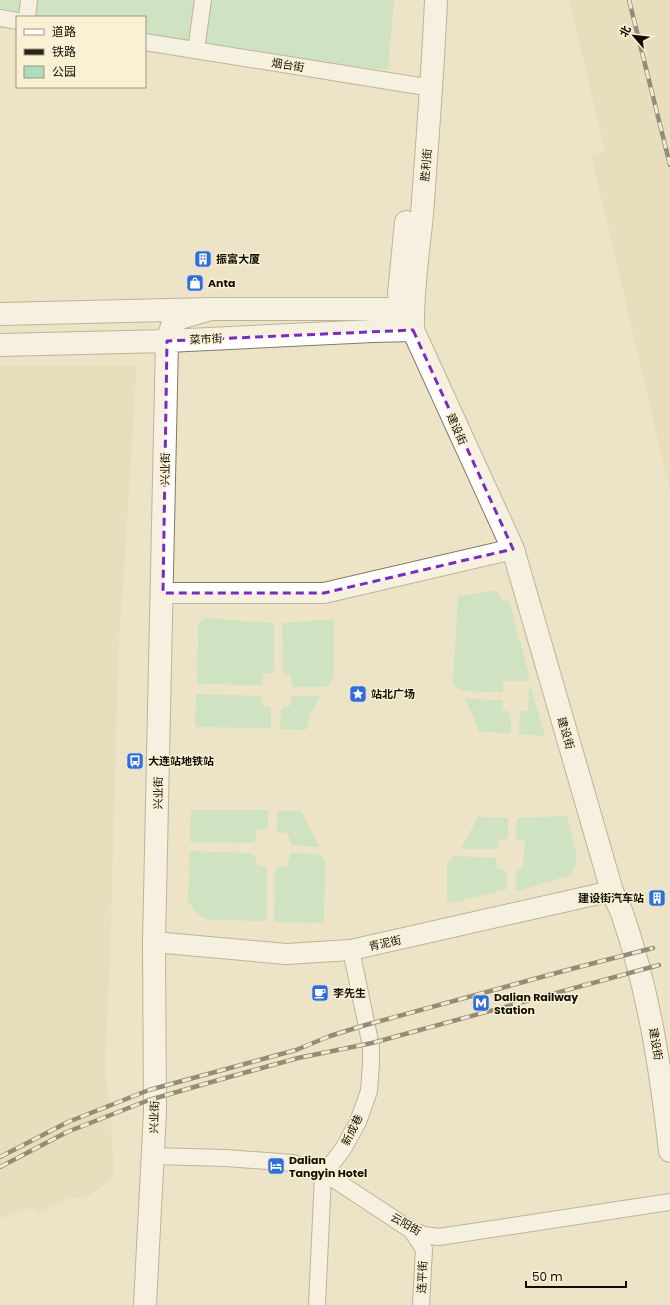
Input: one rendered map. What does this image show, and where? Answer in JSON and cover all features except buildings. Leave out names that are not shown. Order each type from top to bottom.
[{"type":"main road","name":"胜利街","points":[[424,0],[426,87]]},
{"type":"main road","name":"胜利街","points":[[407,316],[418,257],[426,87],[436,0]]},
{"type":"main road","points":[[0,314],[211,309],[407,316]]},
{"type":"main road","name":"兴业街","points":[[145,1305],[155,1112],[154,942],[163,593],[167,341],[173,323],[180,318],[211,309]]},
{"type":"main road","name":"菜市街","points":[[0,345],[167,341],[373,331],[407,316]]},
{"type":"main road","name":"建设街","points":[[407,316],[513,549],[612,891],[622,914],[638,963],[653,1027],[663,1086],[670,1151]]},
{"type":"street","points":[[27,16],[29,0]]},
{"type":"street","points":[[196,50],[203,0]]},
{"type":"street","points":[[0,18],[16,21]]},
{"type":"street","name":"烟台街","points":[[146,42],[426,87]]},
{"type":"street","points":[[163,593],[324,593],[513,549]]},
{"type":"street","name":"青泥街","points":[[154,942],[286,954],[351,950],[612,891]]},
{"type":"street","name":"新成巷","points":[[323,1174],[343,1149],[358,1122],[369,1091],[371,1046],[351,950]]},
{"type":"street","name":"云阳街","points":[[152,1156],[226,1158],[293,1163],[329,1176],[411,1230],[424,1235],[439,1237],[670,1202]]},
{"type":"street","points":[[317,1305],[323,1174]]},
{"type":"street","name":"连平街","points":[[411,1230],[424,1249],[421,1305]]},
{"type":"highlighted area","points":[[413,330],[513,549],[324,593],[163,593],[167,341]]},
{"type":"shaded area","points":[[569,0],[670,0],[670,492],[591,155],[605,151]]},
{"type":"shaded area","points":[[0,366],[137,366],[118,663],[111,933],[105,1069],[111,1116],[114,1177],[85,1199],[70,1198],[37,1214],[32,1208],[0,1219]]},
{"type":"green space","points":[[0,0],[394,0],[388,70],[196,50],[146,42],[146,16],[16,16],[0,18]]},
{"type":"green space","points":[[497,590],[502,601],[509,600],[529,676],[528,681],[503,681],[503,692],[461,691],[453,683],[458,597]]},
{"type":"green space","points":[[205,618],[274,623],[274,666],[272,673],[263,674],[262,685],[197,684],[198,627]]},
{"type":"green space","points":[[334,619],[334,678],[326,687],[292,687],[291,675],[283,675],[282,623]]},
{"type":"green space","points":[[531,687],[545,736],[519,734],[520,714],[522,711],[528,711],[529,688]]},
{"type":"green space","points":[[196,694],[262,696],[263,707],[271,707],[271,728],[195,727]]},
{"type":"green space","points":[[292,696],[321,696],[311,712],[306,730],[280,729],[281,709],[290,706]]},
{"type":"green space","points":[[465,699],[503,700],[502,710],[508,711],[511,716],[511,733],[479,732]]},
{"type":"green space","points":[[191,810],[268,810],[268,827],[266,829],[256,830],[254,843],[190,842]]},
{"type":"green space","points":[[277,811],[301,811],[320,847],[292,845],[287,833],[278,832],[277,830]]},
{"type":"green space","points":[[567,816],[577,855],[576,863],[570,875],[519,891],[515,890],[517,870],[523,867],[525,840],[518,840],[516,837],[517,818]]},
{"type":"green space","points":[[478,817],[508,818],[508,835],[506,839],[498,840],[497,849],[461,849]]},
{"type":"green space","points":[[190,851],[250,853],[254,855],[258,866],[263,866],[267,869],[267,921],[210,920],[197,913],[188,900]]},
{"type":"green space","points":[[291,853],[317,854],[325,860],[324,923],[274,922],[275,869],[287,866]]},
{"type":"green space","points":[[454,856],[496,858],[497,868],[507,873],[507,889],[451,903],[447,900],[447,864]]},
{"type":"railway","points":[[629,0],[670,165]]},
{"type":"railway","points":[[0,1157],[68,1122],[149,1090],[296,1050],[330,1036],[362,1026],[653,948]]},
{"type":"railway","points":[[0,1167],[67,1132],[149,1100],[298,1058],[372,1043],[659,965]]},
{"type":"place","name":"振富大厦","points":[[203,259]]},
{"type":"place","name":"Anta","points":[[195,283]]},
{"type":"place","name":"站北广场","points":[[358,694]]},
{"type":"place","name":"大连站地铁站","points":[[135,761]]},
{"type":"place","name":"建设街汽车站","points":[[657,898]]},
{"type":"place","name":"李先生","points":[[320,993]]},
{"type":"place","name":"Dalian Railway Station","points":[[481,1003]]},
{"type":"place","name":"Dalian Tangyin Hotel","points":[[276,1166]]}]
